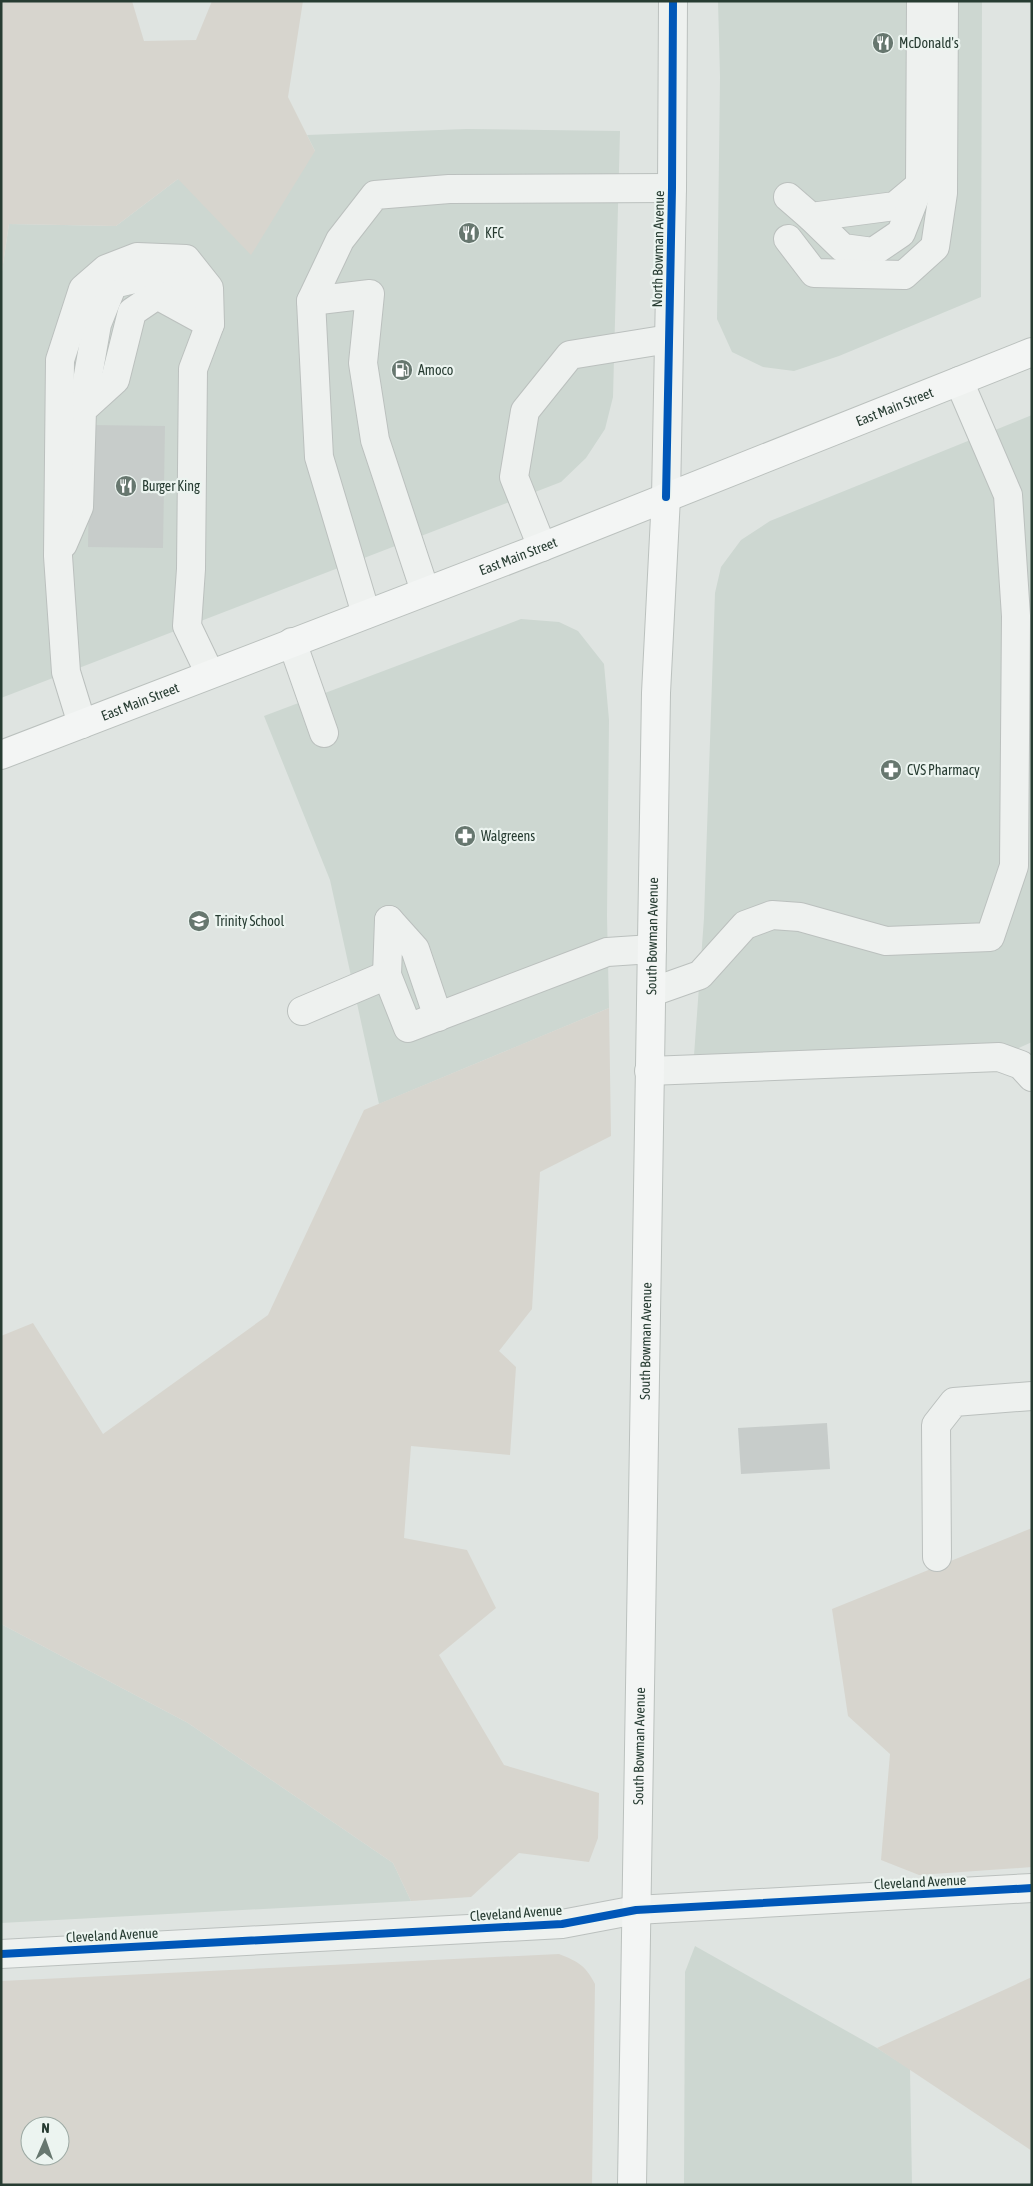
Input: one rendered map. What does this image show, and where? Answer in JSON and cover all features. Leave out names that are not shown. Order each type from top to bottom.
[{"type":"main road","name":"East Main Street","points":[[1,755],[542,547],[1032,352]]},
{"type":"main road","name":"South Bowman Avenue","points":[[632,2185],[656,693],[666,497]]},
{"type":"street","name":"North Bowman Avenue","points":[[666,497],[672,188],[673,1]]},
{"type":"street","points":[[788,197],[843,248],[873,252],[901,233],[920,184],[922,1]]},
{"type":"street","points":[[788,239],[814,273],[904,275],[935,247],[943,192],[944,1]]},
{"type":"street","points":[[811,217],[895,206],[920,184]]},
{"type":"street","points":[[366,614],[319,457],[311,301],[340,240],[375,195],[449,189],[672,188]]},
{"type":"street","points":[[82,724],[66,672],[58,556],[60,360],[83,289],[106,268],[137,257],[186,259],[209,288],[210,324],[193,369],[191,569],[187,626],[210,674]]},
{"type":"street","points":[[311,301],[370,294],[363,363],[375,440],[425,591]]},
{"type":"street","points":[[58,556],[78,507],[82,410],[115,380],[132,312],[157,295],[210,324]]},
{"type":"street","points":[[542,547],[514,476],[525,410],[570,355],[669,339]]},
{"type":"street","points":[[652,992],[700,975],[745,925],[772,915],[800,917],[886,941],[990,937],[1014,866],[1015,607],[1008,495],[958,381]]},
{"type":"street","points":[[292,642],[324,734]]},
{"type":"street","points":[[438,1017],[415,949],[389,920],[387,975],[408,1028],[438,1017],[608,952],[652,949]]},
{"type":"street","points":[[302,1011],[387,975]]},
{"type":"street","points":[[649,1071],[999,1057],[1021,1065],[1032,1077]]},
{"type":"street","points":[[937,1557],[936,1425],[954,1402],[1032,1396]]},
{"type":"street","name":"Cleveland Avenue","points":[[1,1954],[562,1924],[636,1910],[1032,1888]]},
{"type":"shaded area","points":[[1,1],[132,1],[144,41],[196,40],[212,1],[303,1],[288,97],[315,151],[251,255],[178,179],[116,226],[9,224],[1,278]]},
{"type":"shaded area","points":[[718,1],[982,1],[981,297],[839,356],[794,371],[763,367],[732,352],[717,319],[720,77]]},
{"type":"shaded area","points":[[466,129],[620,131],[613,397],[605,429],[586,458],[561,482],[1,698],[1,278],[9,224],[116,226],[178,179],[315,151],[307,135]]},
{"type":"shaded area","points":[[1032,415],[1032,1042],[999,1057],[693,1069],[704,918],[715,593],[721,567],[741,540],[770,521]]},
{"type":"shaded area","points":[[521,619],[559,622],[578,631],[604,664],[609,720],[607,916],[609,1008],[379,1104],[330,880],[264,716]]},
{"type":"shaded area","points":[[609,1008],[611,1136],[540,1172],[532,1309],[499,1351],[516,1367],[510,1455],[411,1446],[404,1538],[467,1550],[496,1608],[439,1655],[504,1765],[599,1793],[598,1838],[589,1862],[519,1853],[471,1897],[411,1901],[393,1863],[188,1723],[1,1624],[1,1336],[33,1323],[103,1434],[268,1315],[364,1110]]},
{"type":"shaded area","points":[[1032,1528],[1032,1867],[919,1875],[881,1860],[890,1754],[848,1716],[832,1609]]},
{"type":"shaded area","points":[[1,1624],[188,1723],[393,1863],[411,1901],[1,1923]]},
{"type":"shaded area","points":[[695,1946],[877,2048],[910,2069],[912,2185],[684,2185],[685,1972]]},
{"type":"shaded area","points":[[559,1954],[581,1965],[595,1984],[592,2185],[1,2185],[1,1981]]},
{"type":"shaded area","points":[[1032,1977],[1032,2151],[877,2048]]},
{"type":"building","name":"Burger King","points":[[90,425],[165,426],[163,548],[88,547]]},
{"type":"building","points":[[827,1423],[830,1469],[741,1474],[738,1428]]},
{"type":"cycle path","points":[[666,497],[672,188],[673,1]]},
{"type":"cycle path","points":[[1,1954],[562,1924],[636,1910],[1032,1888]]},
{"type":"place","name":"McDonald's","points":[[883,43]]},
{"type":"place","name":"KFC","points":[[469,233]]},
{"type":"place","name":"Amoco","points":[[402,370]]},
{"type":"place","name":"Burger King","points":[[126,486]]},
{"type":"place","name":"CVS Pharmacy","points":[[891,770]]},
{"type":"place","name":"Walgreens","points":[[465,836]]},
{"type":"place","name":"Trinity School","points":[[199,921]]}]
